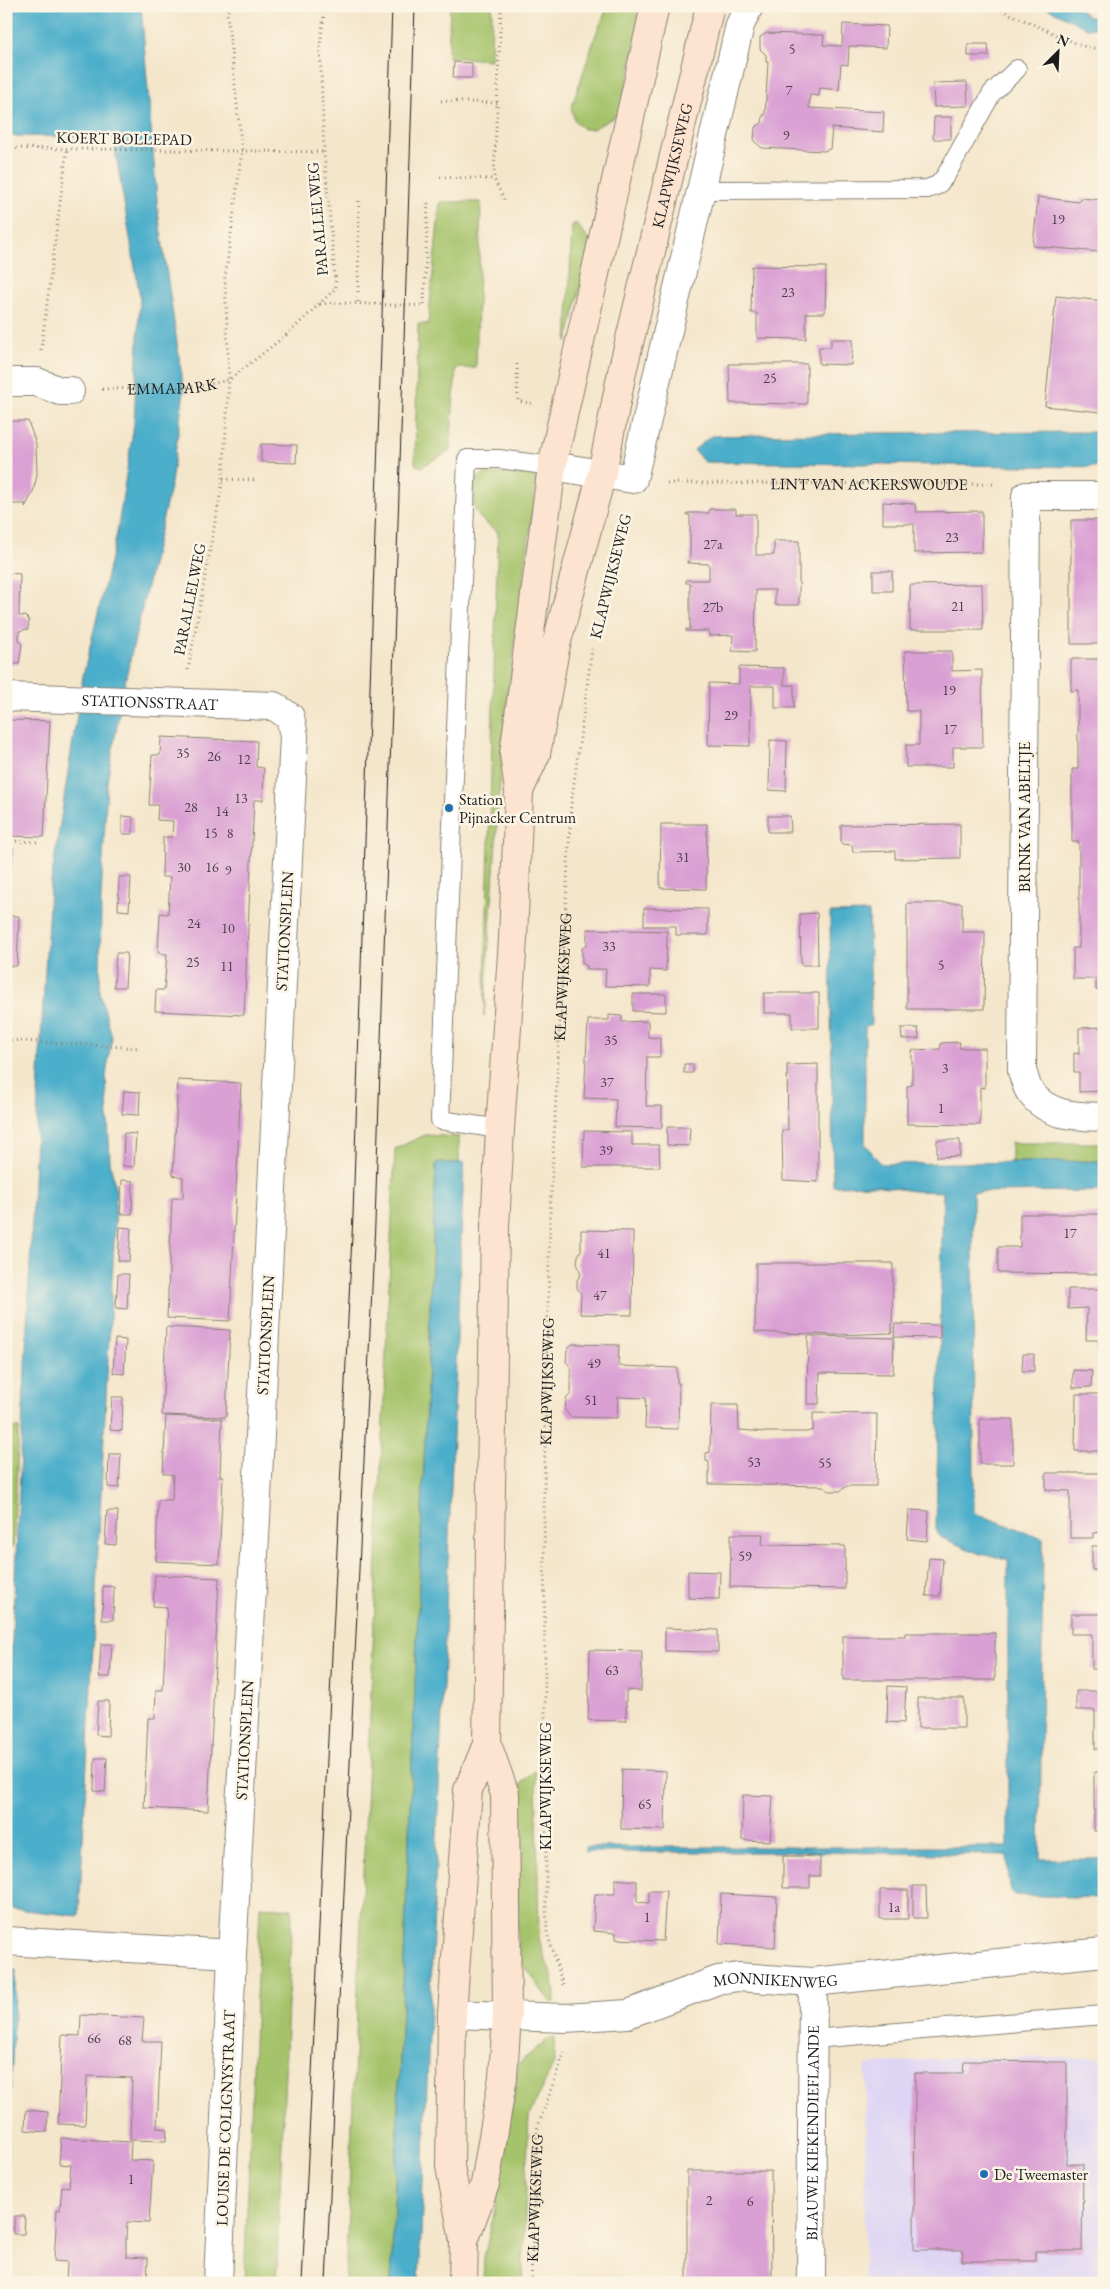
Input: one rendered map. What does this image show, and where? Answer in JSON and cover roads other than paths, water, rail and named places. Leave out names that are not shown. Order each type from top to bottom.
[{"type":"main road","name":"KLAPWIJKSEWEG","points":[[464,2240],[485,2184],[503,2077],[507,2015],[505,1794],[487,1744],[495,1237],[520,791],[514,754],[552,466],[655,6]]},
{"type":"main road","name":"KLAPWIJKSEWEG","points":[[520,791],[536,754],[555,649],[602,473],[622,372],[710,6]]},
{"type":"main road","name":"KLAPWIJKSEWEG","points":[[463,2283],[464,2240],[450,2166],[452,2014],[468,1790],[487,1744]]},
{"type":"street","name":"KLAPWIJKSEWEG","points":[[602,473],[633,479],[740,25],[749,6]]},
{"type":"street","points":[[6,382],[37,382],[60,391],[70,391]]},
{"type":"street","points":[[552,466],[602,473]]},
{"type":"street","name":"BRINK VAN ABELTJE","points":[[1104,496],[1026,496],[1022,1071],[1030,1092],[1046,1108],[1066,1116],[1104,1117]]},
{"type":"street","name":"STATIONSSTRAAT","points":[[6,697],[274,706],[290,717]]},
{"type":"street","name":"STATIONSPLEIN","points":[[232,1954],[256,1528],[294,736],[290,717]]},
{"type":"street","points":[[6,1941],[232,1954]]},
{"type":"street","name":"MONNIKENWEG","points":[[452,2014],[565,2018],[628,2014],[718,1980],[738,1977],[814,1982],[1104,1952]]},
{"type":"street","name":"LOUISE DE COLIGNYSTRAAT","points":[[218,2283],[232,1954]]},
{"type":"street","name":"BLAUWE KIEKENDIEFLANDE","points":[[811,2283],[814,1982]]},
{"type":"lane","name":"KLAPWIJKSEWEG","points":[[700,190],[927,189],[938,185],[946,175],[992,93],[1017,69]]},
{"type":"lane","points":[[500,1130],[440,1120],[467,459],[499,459],[552,466]]},
{"type":"lane","points":[[813,2039],[1104,2015]]},
{"type":"water","points":[[6,6],[141,6],[158,212],[184,391],[171,483],[124,686],[107,782],[101,898],[100,993],[112,1037],[106,1076],[110,1161],[116,1192],[79,1916],[6,1908],[6,1766],[40,1055],[50,888],[83,676],[117,533],[134,424],[140,297],[113,137],[6,136]]},
{"type":"water","points":[[1043,6],[1075,6],[1089,17],[1104,17],[1104,28],[1087,28]]},
{"type":"water","points":[[1104,432],[1104,467],[704,462],[694,450],[711,436]]},
{"type":"water","points":[[869,912],[871,1025],[865,1026],[865,1144],[881,1164],[1104,1161],[1104,1191],[973,1192],[974,1513],[1043,1538],[1040,1859],[1104,1859],[1104,1898],[1016,1895],[1012,1893],[1010,1888],[1007,1855],[827,1852],[585,1852],[585,1847],[1008,1847],[1008,1559],[980,1554],[940,1537],[936,1529],[943,1192],[913,1191],[874,1185],[833,1186],[830,913]]},
{"type":"water","points":[[436,1163],[464,1163],[419,2283],[391,2283]]},
{"type":"water","points":[[6,1970],[16,1970],[6,2194]]},
{"type":"tram line","points":[[302,2283],[353,1215],[392,6]]},
{"type":"tram line","points":[[326,2283],[375,1223],[415,6]]},
{"type":"place","name":"Station Pijnacker Centrum","points":[[449,808]]},
{"type":"place","name":"De Tweemaster","points":[[984,2174]]}]
